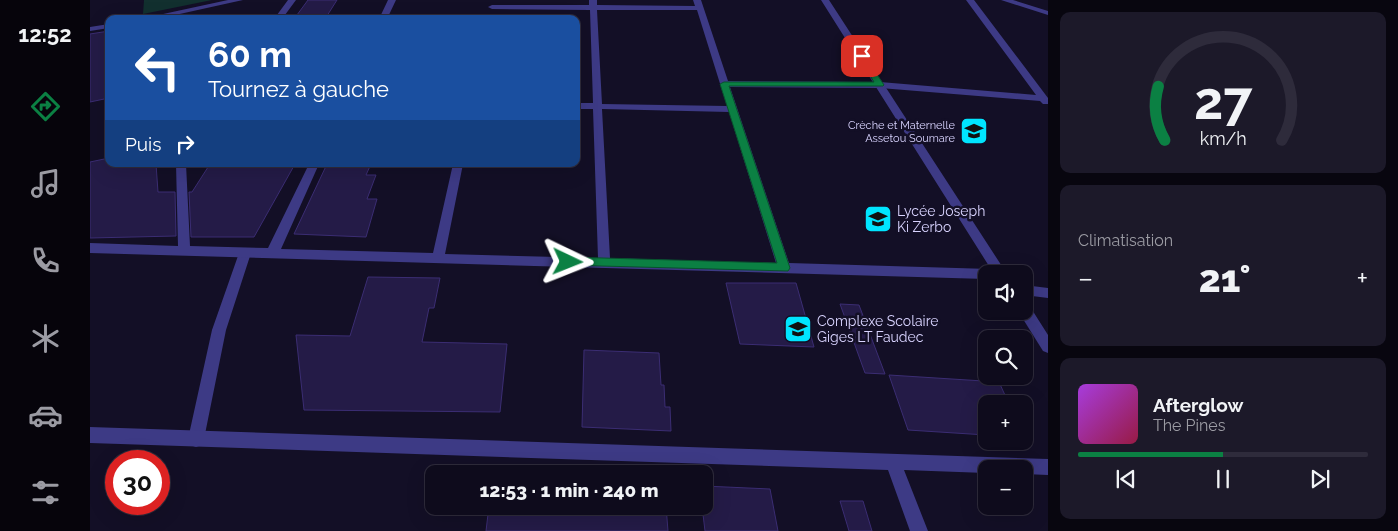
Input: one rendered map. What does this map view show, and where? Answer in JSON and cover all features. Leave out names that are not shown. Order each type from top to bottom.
[{"type":"street","points":[[175,15],[239,0]]},
{"type":"street","points":[[281,15],[292,0]]},
{"type":"street","points":[[385,15],[392,0]]},
{"type":"street","points":[[825,0],[995,265]]},
{"type":"street","points":[[970,0],[1046,102]]},
{"type":"street","points":[[1004,0],[1048,13]]},
{"type":"street","points":[[593,4],[604,263]]},
{"type":"street","points":[[492,7],[593,4],[698,4],[784,268]]},
{"type":"street","points":[[90,30],[105,27]]},
{"type":"street","points":[[724,84],[880,85],[1046,102]]},
{"type":"street","points":[[580,106],[733,109]]},
{"type":"street","points":[[181,167],[184,251]]},
{"type":"street","points":[[272,254],[313,167]]},
{"type":"street","points":[[438,258],[457,167]]},
{"type":"street","points":[[90,248],[978,274]]},
{"type":"street","points":[[196,438],[219,330],[244,253]]},
{"type":"street","points":[[1033,291],[1048,293]]},
{"type":"street","points":[[1031,320],[1048,347]]},
{"type":"street","points":[[90,435],[1048,467]]},
{"type":"street","points":[[893,462],[919,531]]},
{"type":"green space","points":[[144,0],[212,0],[143,14]]},
{"type":"building","points":[[308,0],[337,0],[328,15],[297,15]]},
{"type":"building","points":[[105,32],[105,99],[90,102],[90,34]]},
{"type":"building","points":[[105,159],[105,167],[156,167],[158,192],[175,192],[176,236],[90,238],[90,162]]},
{"type":"building","points":[[208,167],[293,167],[254,237],[191,237],[189,192],[192,192]]},
{"type":"building","points":[[326,167],[370,167],[366,175],[376,175],[367,199],[377,199],[366,237],[294,234]]},
{"type":"building","points":[[368,277],[440,278],[434,308],[429,308],[422,342],[507,344],[500,412],[304,410],[296,335],[350,336]]},
{"type":"building","points":[[726,283],[796,283],[814,347],[740,344]]},
{"type":"building","points":[[840,304],[859,305],[885,374],[865,373]]},
{"type":"building","points":[[584,350],[659,353],[661,385],[664,385],[665,407],[670,407],[671,431],[582,427]]},
{"type":"building","points":[[889,375],[978,381],[978,385],[1000,385],[1005,395],[978,395],[978,434],[908,430]]},
{"type":"building","points":[[713,486],[770,489],[778,531],[705,531],[703,515],[713,515]]},
{"type":"building","points":[[840,501],[863,501],[872,531],[849,531]]},
{"type":"building","points":[[488,515],[667,515],[668,531],[486,531]]},
{"type":"place","name":"Crèche et Maternelle Assetou Soumare","points":[[974,131]]},
{"type":"place","name":"Lycée Joseph Ki Zerbo","points":[[878,219]]},
{"type":"place","name":"Complexe Scolaire Giges LT Faudec","points":[[798,329]]},
{"type":"route","points":[[568,262],[784,268],[724,84],[880,85],[862,56]]}]
